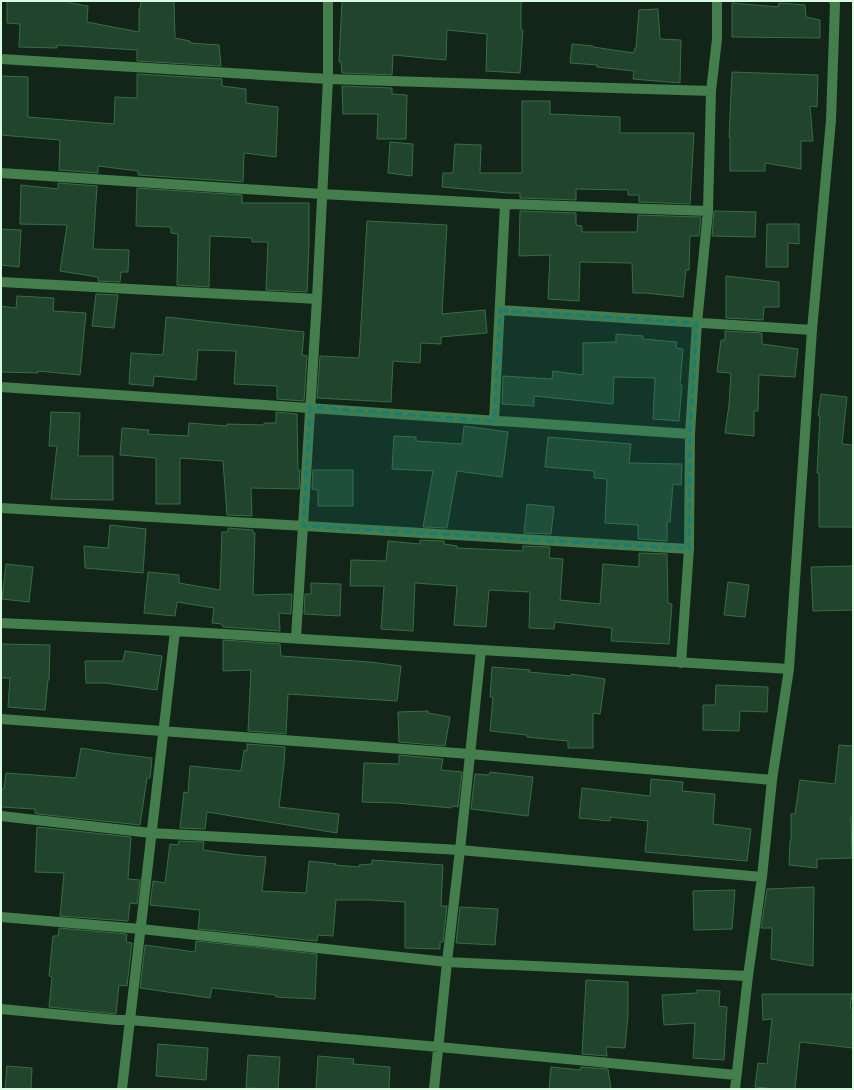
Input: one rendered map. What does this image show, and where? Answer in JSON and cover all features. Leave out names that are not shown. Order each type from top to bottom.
[{"type":"street","points":[[296,638],[317,299],[328,79],[328,1]]},
{"type":"street","points":[[681,663],[689,549],[690,434],[697,323],[708,210],[711,91],[717,39],[717,1]]},
{"type":"street","points":[[735,1089],[748,976],[762,877],[772,780],[789,669],[812,330],[831,120],[834,1]]},
{"type":"street","points":[[1,59],[328,79],[711,91]]},
{"type":"street","points":[[1,173],[322,194],[505,204],[708,210]]},
{"type":"street","points":[[494,420],[505,204]]},
{"type":"street","points":[[1,282],[317,299]]},
{"type":"street","points":[[500,310],[812,330]]},
{"type":"street","points":[[1,387],[690,434]]},
{"type":"street","points":[[1,508],[689,549]]},
{"type":"street","points":[[1,623],[296,638],[789,669]]},
{"type":"street","points":[[122,1089],[175,631]]},
{"type":"street","points":[[434,1089],[481,650]]},
{"type":"street","points":[[1,719],[470,754],[772,780]]},
{"type":"street","points":[[1,816],[151,833],[460,850],[762,877]]},
{"type":"street","points":[[1,917],[140,929],[447,962],[748,976]]},
{"type":"street","points":[[1,1009],[116,1020],[439,1046],[736,1075]]},
{"type":"highlighted area","points":[[500,310],[697,323],[690,434],[689,549],[303,526],[310,407],[494,421]]},
{"type":"building","points":[[7,1],[71,1],[70,3],[88,6],[87,22],[139,32],[139,9],[141,1],[174,1],[175,38],[190,41],[190,43],[219,45],[221,66],[137,61],[137,50],[57,45],[57,48],[19,47],[20,24],[7,23]]},
{"type":"building","points":[[342,1],[521,1],[521,30],[523,30],[520,73],[486,71],[487,34],[447,30],[446,60],[393,55],[392,75],[342,73],[341,62],[339,62]]},
{"type":"building","points":[[732,3],[778,7],[779,3],[805,5],[806,17],[820,20],[820,38],[732,37]]},
{"type":"building","points":[[658,9],[660,39],[681,40],[680,83],[633,79],[634,71],[597,67],[597,65],[570,63],[572,44],[634,53],[636,48],[639,10]]},
{"type":"building","points":[[732,72],[818,75],[817,107],[810,106],[813,141],[801,141],[801,169],[765,163],[765,171],[730,171],[729,137]]},
{"type":"building","points":[[137,74],[222,79],[222,86],[246,89],[246,103],[278,107],[276,157],[244,153],[243,182],[138,175],[138,171],[98,166],[98,173],[59,170],[60,140],[1,135],[1,76],[28,77],[28,117],[114,124],[115,97],[137,98]]},
{"type":"building","points":[[342,86],[392,88],[392,94],[407,95],[406,139],[377,139],[378,114],[343,114]]},
{"type":"building","points":[[522,101],[550,101],[550,114],[620,117],[620,133],[694,133],[690,204],[639,202],[639,195],[628,195],[628,190],[576,189],[576,200],[520,198],[520,193],[442,187],[443,173],[453,173],[455,144],[481,145],[480,173],[522,173]]},
{"type":"building","points":[[390,142],[413,144],[412,176],[388,173]]},
{"type":"building","points":[[58,183],[97,186],[93,249],[129,250],[128,272],[121,272],[120,282],[98,281],[98,277],[60,271],[67,225],[20,224],[21,185],[58,189]]},
{"type":"building","points":[[137,188],[242,195],[242,203],[309,203],[307,292],[266,290],[268,242],[252,242],[252,238],[210,236],[209,287],[177,285],[178,234],[171,233],[171,227],[136,226]]},
{"type":"building","points":[[520,211],[576,213],[576,225],[582,226],[582,232],[637,232],[638,215],[701,217],[699,236],[690,236],[689,270],[686,270],[683,297],[633,293],[632,263],[580,262],[579,301],[548,299],[550,255],[519,256]]},
{"type":"building","points":[[714,211],[756,212],[755,237],[712,236]]},
{"type":"building","points":[[367,221],[447,225],[442,314],[485,310],[487,333],[441,337],[441,344],[421,343],[420,363],[393,361],[391,402],[317,398],[320,356],[359,358]]},
{"type":"building","points":[[767,224],[799,224],[799,244],[788,243],[788,267],[766,267]]},
{"type":"building","points":[[1,229],[21,230],[19,267],[1,265]]},
{"type":"building","points":[[726,276],[779,282],[779,307],[764,307],[763,320],[726,318]]},
{"type":"building","points":[[96,294],[118,295],[114,328],[92,326]]},
{"type":"building","points":[[17,296],[54,298],[53,311],[86,313],[80,375],[38,371],[38,373],[1,372],[1,306],[16,308]]},
{"type":"building","points":[[166,317],[304,332],[302,355],[307,356],[304,401],[277,399],[277,386],[234,384],[236,351],[198,350],[196,380],[154,376],[153,386],[129,384],[131,353],[163,355]]},
{"type":"building","points":[[725,331],[762,333],[762,344],[798,349],[795,377],[759,375],[758,411],[754,411],[754,436],[725,433],[731,373],[717,372],[721,340],[725,340]]},
{"type":"building","points":[[616,334],[643,336],[643,339],[677,342],[676,348],[683,349],[679,421],[653,419],[655,378],[614,377],[613,404],[534,396],[534,406],[502,404],[503,376],[552,379],[553,371],[583,375],[583,343],[616,342]]},
{"type":"building","points":[[821,394],[847,397],[842,444],[853,445],[853,527],[819,527],[819,473],[817,473],[820,416],[818,416]]},
{"type":"building","points":[[51,412],[80,413],[78,456],[113,456],[113,500],[51,499],[57,446],[49,446]]},
{"type":"building","points":[[276,412],[297,414],[298,470],[300,470],[299,489],[251,488],[252,516],[227,515],[223,461],[180,458],[180,504],[156,504],[156,458],[120,455],[122,428],[149,430],[148,434],[188,436],[189,423],[227,426],[227,424],[264,425],[264,423],[276,423]]},
{"type":"building","points":[[464,426],[508,432],[502,477],[457,471],[447,528],[423,527],[433,471],[392,469],[394,436],[416,437],[416,441],[462,444]]},
{"type":"building","points":[[548,437],[631,444],[629,463],[682,464],[681,485],[673,484],[670,522],[667,522],[667,541],[638,539],[638,525],[605,523],[607,479],[594,478],[594,471],[545,467]]},
{"type":"building","points":[[313,470],[353,470],[353,506],[318,506],[318,490],[312,489]]},
{"type":"building","points":[[527,504],[554,507],[551,534],[524,533]]},
{"type":"building","points":[[110,525],[146,529],[143,573],[85,568],[84,546],[108,548]]},
{"type":"building","points":[[228,528],[253,530],[253,533],[255,533],[253,595],[292,594],[291,614],[279,613],[280,631],[223,627],[222,624],[212,623],[214,608],[177,602],[175,616],[144,613],[148,572],[179,575],[179,583],[220,590],[222,532],[228,532]]},
{"type":"building","points":[[420,540],[444,541],[444,544],[457,546],[457,548],[523,551],[523,546],[550,547],[549,558],[563,559],[560,600],[600,604],[603,564],[639,567],[639,553],[667,554],[668,603],[672,604],[669,644],[611,641],[612,628],[555,622],[554,629],[529,628],[530,592],[489,590],[486,627],[454,625],[457,586],[415,583],[413,631],[381,629],[384,586],[350,586],[351,560],[386,561],[388,541],[420,544]]},
{"type":"building","points":[[6,564],[33,567],[29,602],[2,599]]},
{"type":"building","points":[[853,566],[853,610],[813,611],[811,567]]},
{"type":"building","points":[[728,582],[749,585],[745,617],[724,615]]},
{"type":"building","points":[[311,583],[341,584],[340,616],[304,614],[305,594],[311,594]]},
{"type":"building","points":[[223,640],[280,644],[281,656],[370,662],[401,666],[397,701],[288,694],[286,734],[248,731],[251,670],[223,671]]},
{"type":"building","points":[[1,644],[50,645],[49,680],[45,710],[8,707],[10,678],[1,678]]},
{"type":"building","points":[[125,651],[162,656],[157,690],[105,683],[86,683],[85,661],[123,661]]},
{"type":"building","points":[[492,667],[530,670],[529,672],[571,676],[571,674],[605,679],[600,714],[593,713],[593,748],[568,748],[568,741],[527,737],[527,735],[490,731],[493,697],[490,697]]},
{"type":"building","points":[[716,685],[768,687],[767,712],[740,711],[739,731],[703,730],[703,705],[715,705]]},
{"type":"building","points":[[428,711],[428,713],[450,717],[445,746],[399,742],[398,712]]},
{"type":"building","points":[[247,744],[285,747],[279,807],[339,814],[337,833],[207,812],[205,829],[180,828],[184,792],[188,793],[190,766],[241,771],[244,750],[247,751]]},
{"type":"building","points":[[839,745],[853,746],[853,818],[851,818],[852,858],[817,859],[817,868],[789,865],[791,814],[795,814],[800,780],[835,784]]},
{"type":"building","points":[[81,748],[152,758],[150,778],[147,778],[140,825],[38,814],[35,813],[35,809],[1,807],[1,789],[4,789],[6,773],[76,778]]},
{"type":"building","points":[[399,755],[443,759],[441,770],[462,772],[458,807],[452,806],[451,808],[397,803],[362,802],[364,763],[399,764]]},
{"type":"building","points":[[490,772],[533,777],[528,816],[471,809],[475,774],[489,775]]},
{"type":"building","points":[[651,779],[683,782],[682,791],[715,794],[713,824],[751,829],[747,861],[645,852],[648,821],[610,817],[610,821],[579,818],[582,788],[650,796]]},
{"type":"building","points":[[37,827],[131,837],[128,879],[140,880],[137,904],[130,903],[128,921],[60,916],[64,873],[35,872]]},
{"type":"building","points":[[179,841],[204,842],[203,850],[266,857],[262,891],[306,893],[309,861],[359,867],[359,865],[372,864],[372,860],[443,865],[441,906],[447,906],[443,942],[440,942],[440,949],[405,948],[405,902],[370,900],[336,900],[333,936],[318,935],[317,941],[198,929],[200,910],[150,905],[153,881],[165,883],[170,844],[178,845]]},
{"type":"building","points":[[814,887],[813,966],[771,959],[772,928],[761,928],[767,889]]},
{"type":"building","points":[[735,890],[732,929],[694,930],[693,891]]},
{"type":"building","points":[[460,907],[498,909],[495,945],[456,943]]},
{"type":"building","points":[[59,928],[127,934],[126,942],[132,943],[127,986],[119,985],[116,1014],[49,1007],[52,977],[49,976],[53,936],[58,936]]},
{"type":"building","points":[[196,941],[317,954],[315,999],[276,997],[276,995],[212,988],[210,998],[140,988],[145,945],[195,952]]},
{"type":"building","points":[[586,980],[628,982],[628,1015],[625,1048],[606,1047],[607,1056],[582,1054]]},
{"type":"building","points":[[697,990],[720,991],[719,1006],[727,1007],[724,1060],[693,1058],[695,1023],[664,1025],[662,995],[697,993]]},
{"type":"building","points":[[762,994],[852,994],[850,1008],[853,1008],[853,1048],[800,1042],[795,1089],[755,1087],[758,1063],[767,1064],[772,1019],[763,1020]]},
{"type":"building","points":[[158,1044],[208,1048],[206,1080],[156,1076]]},
{"type":"building","points":[[248,1055],[280,1057],[278,1089],[246,1088]]},
{"type":"building","points":[[318,1056],[354,1059],[353,1064],[390,1067],[389,1089],[316,1089]]},
{"type":"building","points":[[7,1066],[32,1068],[31,1089],[5,1089]]},
{"type":"building","points":[[551,1067],[580,1070],[581,1067],[608,1069],[611,1089],[549,1089]]}]
